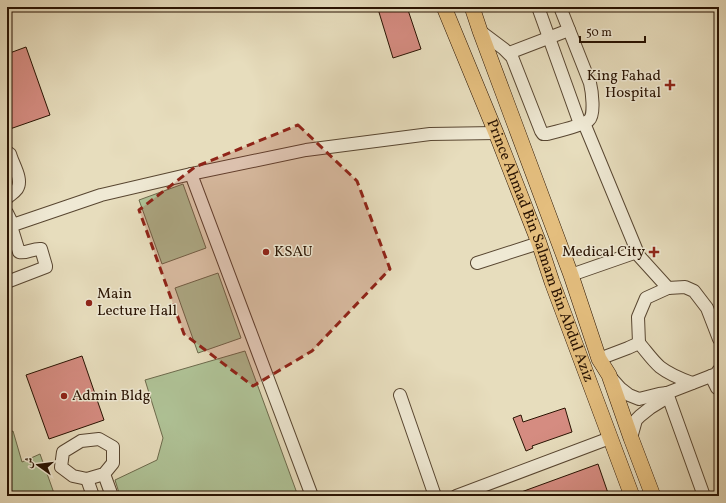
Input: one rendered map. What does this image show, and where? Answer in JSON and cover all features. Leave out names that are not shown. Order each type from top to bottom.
[{"type":"main road","name":"Prince Ahmad Bin Salmam Bin Abdul Aziz","points":[[444,7],[539,242],[552,282],[632,496]]},
{"type":"main road","name":"Prince Ahmad Bin Salmam Bin Abdul Aziz","points":[[472,7],[600,358],[609,375],[653,496]]},
{"type":"main road","points":[[552,282],[571,275]]},
{"type":"street","points":[[538,7],[582,123],[637,252],[668,288]]},
{"type":"street","points":[[480,31],[509,53],[512,57],[541,131],[543,134],[547,134],[588,121],[592,115],[592,92],[590,83],[560,7]]},
{"type":"street","points":[[509,53],[569,30]]},
{"type":"street","points":[[10,226],[101,195],[191,174],[306,150],[430,134],[496,133]]},
{"type":"street","points":[[7,152],[10,154],[19,182],[16,191],[7,198]]},
{"type":"street","points":[[191,174],[312,496]]},
{"type":"street","points":[[7,213],[19,252],[23,253],[41,249],[46,266],[7,282]]},
{"type":"street","points":[[477,263],[539,242]]},
{"type":"street","points":[[571,275],[637,252]]},
{"type":"street","points":[[692,383],[661,368],[639,342],[638,317],[646,298],[668,288],[686,287],[694,291],[707,308],[719,339]]},
{"type":"street","points":[[600,358],[628,348],[639,342]]},
{"type":"street","points":[[609,375],[620,388],[639,399],[668,393],[715,373],[717,388],[719,389]]},
{"type":"street","points":[[631,438],[636,420],[650,408],[663,400],[668,393]]},
{"type":"street","points":[[668,393],[704,496]]},
{"type":"street","points":[[400,395],[436,496]]},
{"type":"street","points":[[456,496],[610,438]]},
{"type":"street","points":[[99,439],[113,447],[113,463],[104,474],[87,479],[73,476],[61,467],[63,452],[81,441],[99,439]]},
{"type":"street","points":[[104,474],[112,496]]},
{"type":"street","points":[[87,479],[93,496]]},
{"type":"highlighted area","points":[[298,125],[357,181],[390,269],[312,351],[253,386],[184,334],[139,210],[195,167]]},
{"type":"green space","points":[[183,184],[206,248],[162,264],[139,200]]},
{"type":"green space","points":[[218,273],[241,338],[198,353],[175,288]]},
{"type":"green space","points":[[245,351],[298,496],[120,496],[115,480],[157,460],[163,438],[145,380]]},
{"type":"green space","points":[[13,431],[22,462],[40,454],[55,496],[7,496],[7,433]]},
{"type":"building","points":[[385,7],[407,7],[421,49],[393,58],[378,9]]},
{"type":"building","points":[[26,47],[50,115],[7,130],[7,54]]},
{"type":"building","points":[[82,356],[104,420],[49,439],[26,375]]},
{"type":"building","points":[[565,408],[572,432],[532,446],[533,448],[526,451],[513,418],[521,415],[523,422]]},
{"type":"building","points":[[598,464],[609,496],[513,495]]},
{"type":"place","name":"King Fahad Hospital","points":[[670,85]]},
{"type":"place","name":"KSAU","points":[[266,252]]},
{"type":"place","name":"Medical City","points":[[654,252]]},
{"type":"place","name":"Main Lecture Hall","points":[[89,303]]},
{"type":"place","name":"Admin Bldg","points":[[64,396]]}]
